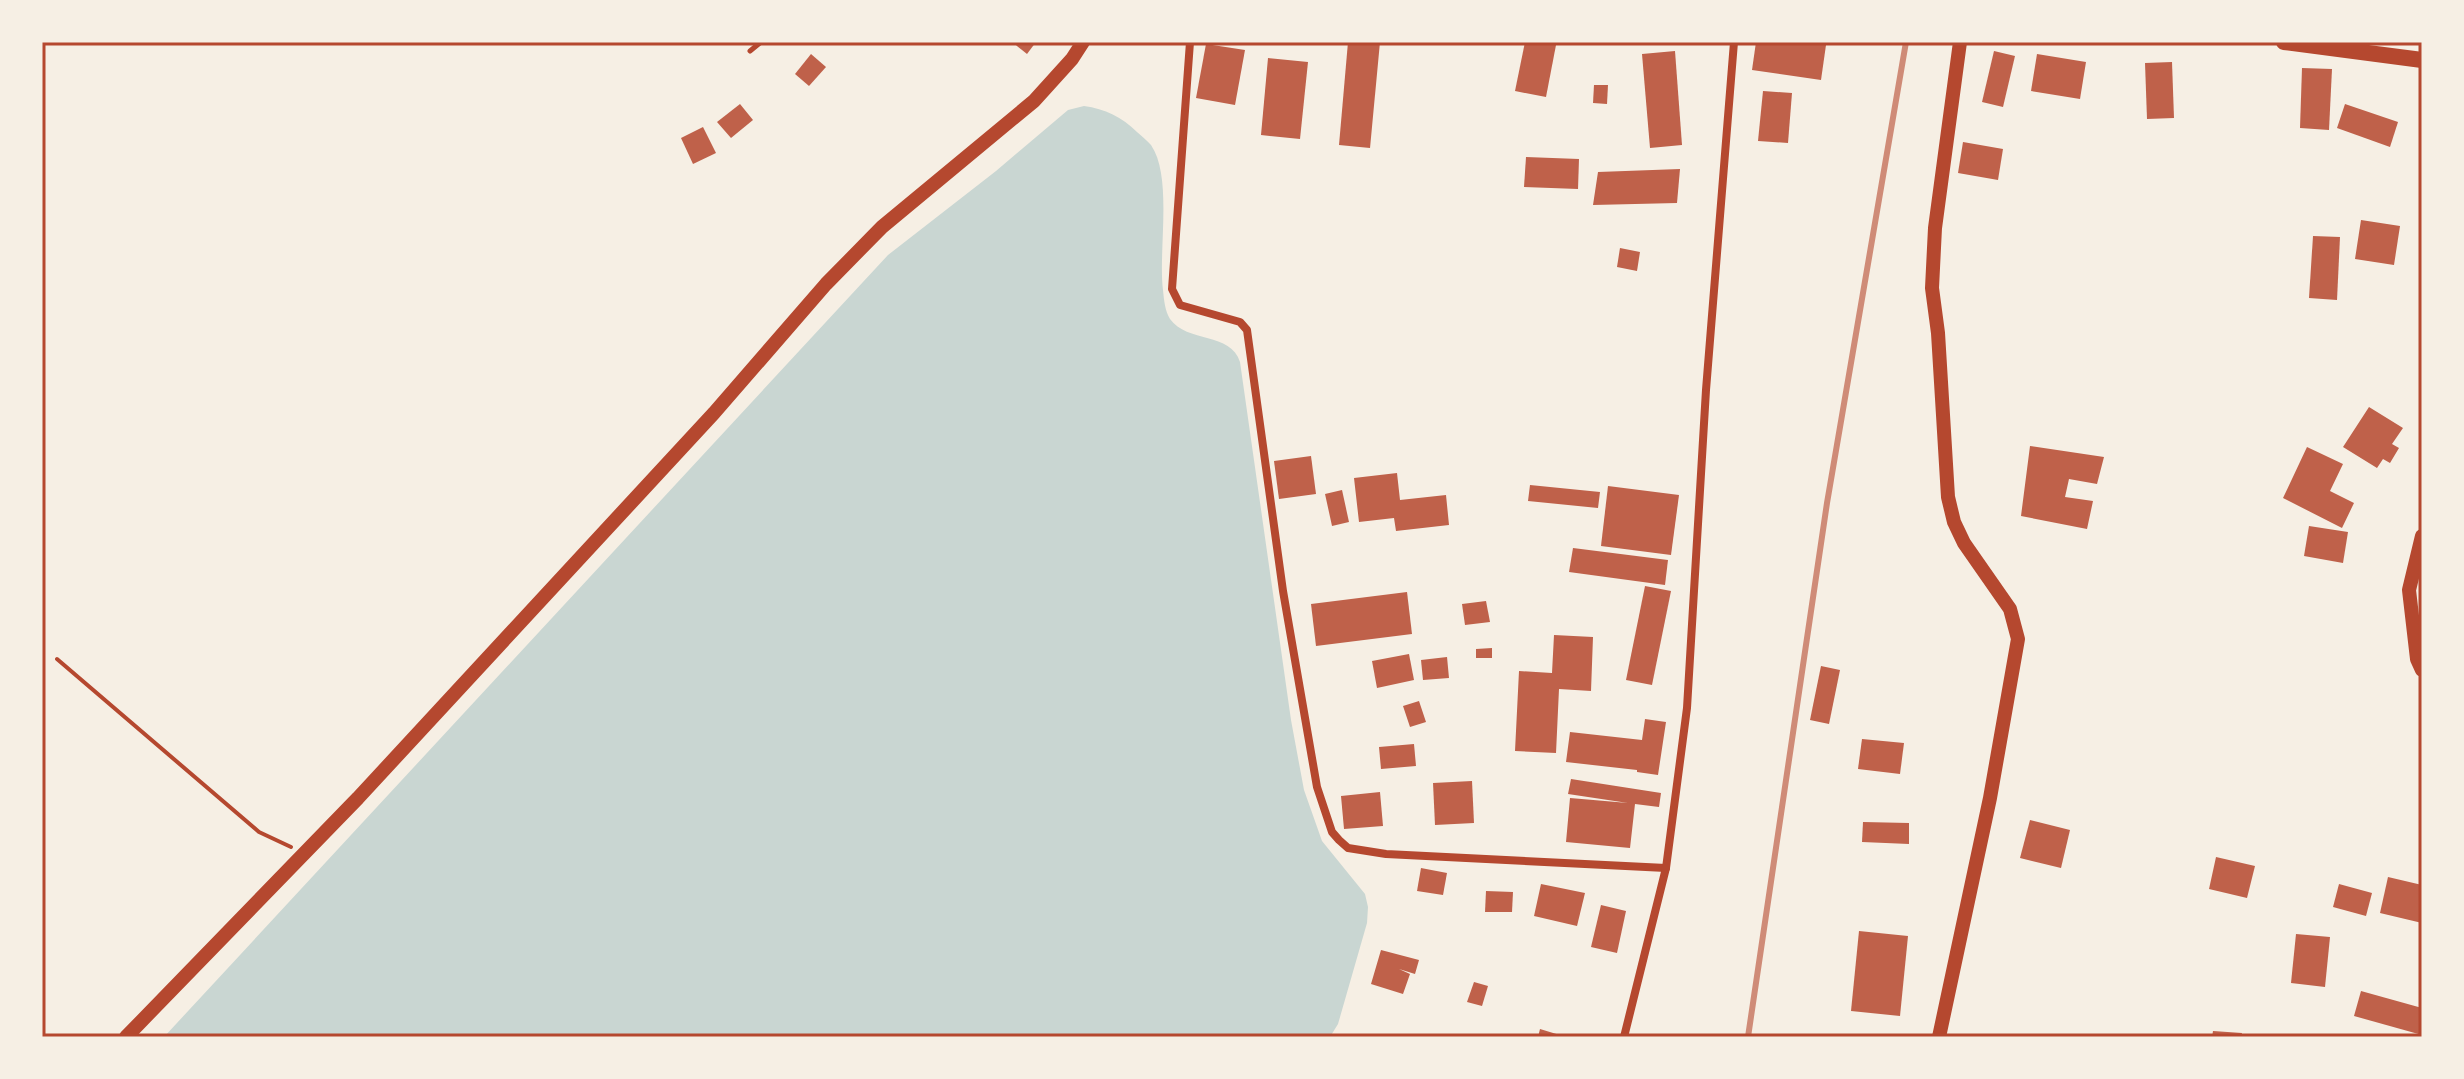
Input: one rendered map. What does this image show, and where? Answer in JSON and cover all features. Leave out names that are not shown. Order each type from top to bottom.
[{"type":"main road","points":[[2284,42],[2422,60]]},
{"type":"street","points":[[126,1037],[305,854],[703,425],[826,284],[882,227],[1034,101],[1083,42]]},
{"type":"street","points":[[1190,42],[1172,289],[1180,305],[1240,322],[1247,330],[1283,591],[1317,787],[1332,832],[1348,848],[1386,854],[1666,868]]},
{"type":"street","points":[[1624,1037],[1666,868],[1687,708],[1706,390],[1734,42]]},
{"type":"street","points":[[1939,1037],[1990,798],[2018,639],[2010,609],[1964,543],[1954,522],[1948,497],[1938,333],[1932,288],[1935,228],[1960,42]]},
{"type":"street","points":[[2422,536],[2409,590],[2417,659],[2422,670]]},
{"type":"lane","points":[[750,51],[761,42]]},
{"type":"path","points":[[57,659],[259,832],[305,854]]},
{"type":"shaded area","points":[[1084,106],[1106,112],[1125,122],[1151,145],[1158,159],[1163,195],[1163,290],[1170,319],[1187,332],[1228,346],[1240,362],[1291,720],[1304,790],[1322,841],[1365,894],[1368,907],[1367,923],[1338,1024],[1330,1037],[164,1037],[888,255],[1068,110]]},
{"type":"building","points":[[1012,42],[1036,42],[1027,54]]},
{"type":"building","points":[[1348,42],[1380,42],[1370,148],[1339,145]]},
{"type":"building","points":[[1525,42],[1556,45],[1546,97],[1515,91]]},
{"type":"building","points":[[1756,42],[1826,45],[1821,80],[1752,70]]},
{"type":"building","points":[[1206,44],[1245,50],[1235,105],[1196,98]]},
{"type":"building","points":[[1675,51],[1682,145],[1650,148],[1642,54]]},
{"type":"building","points":[[1994,51],[2015,56],[2003,107],[1982,102]]},
{"type":"building","points":[[811,54],[826,67],[809,86],[795,74]]},
{"type":"building","points":[[2037,54],[2086,62],[2080,99],[2031,91]]},
{"type":"building","points":[[1268,58],[1308,62],[1300,139],[1261,135]]},
{"type":"building","points":[[2172,62],[2174,118],[2147,119],[2145,63]]},
{"type":"building","points":[[2302,68],[2332,69],[2329,130],[2300,128]]},
{"type":"building","points":[[1594,85],[1608,85],[1607,104],[1593,103]]},
{"type":"building","points":[[1763,91],[1792,93],[1788,143],[1758,141]]},
{"type":"building","points":[[740,104],[753,120],[731,138],[717,122]]},
{"type":"building","points":[[2345,104],[2398,122],[2390,147],[2337,128]]},
{"type":"building","points":[[703,127],[716,153],[693,164],[681,138]]},
{"type":"building","points":[[1963,142],[2003,149],[1998,180],[1958,173]]},
{"type":"building","points":[[1526,157],[1579,159],[1578,189],[1524,187]]},
{"type":"building","points":[[1680,169],[1677,203],[1593,205],[1598,172]]},
{"type":"building","points":[[2361,220],[2400,226],[2394,265],[2355,259]]},
{"type":"building","points":[[2313,236],[2340,237],[2337,300],[2309,298]]},
{"type":"building","points":[[1620,248],[1640,252],[1637,271],[1617,267]]},
{"type":"building","points":[[2369,407],[2403,428],[2392,444],[2399,448],[2390,463],[2383,459],[2377,468],[2343,447]]},
{"type":"building","points":[[2030,446],[2104,457],[2097,484],[2069,479],[2065,497],[2093,501],[2087,529],[2021,516]]},
{"type":"building","points":[[2307,447],[2343,464],[2330,491],[2354,503],[2342,528],[2283,498]]},
{"type":"building","points":[[1311,456],[1316,494],[1279,499],[1274,461]]},
{"type":"building","points":[[1397,473],[1400,500],[1446,495],[1449,525],[1396,531],[1394,518],[1359,522],[1354,478]]},
{"type":"building","points":[[1530,485],[1600,492],[1598,508],[1528,501]]},
{"type":"building","points":[[1608,486],[1679,495],[1671,555],[1601,546]]},
{"type":"building","points":[[1342,490],[1349,522],[1332,526],[1325,494]]},
{"type":"building","points":[[2309,526],[2348,532],[2343,563],[2304,556]]},
{"type":"building","points":[[1573,548],[1668,560],[1665,585],[1569,572]]},
{"type":"building","points":[[1645,586],[1671,591],[1652,685],[1626,680]]},
{"type":"building","points":[[1407,592],[1412,634],[1316,646],[1311,604]]},
{"type":"building","points":[[1486,601],[1490,622],[1465,625],[1462,604]]},
{"type":"building","points":[[1554,635],[1593,637],[1591,691],[1559,689],[1556,753],[1515,751],[1519,671],[1552,673]]},
{"type":"building","points":[[1492,648],[1492,658],[1476,658],[1476,649]]},
{"type":"building","points":[[1409,654],[1414,680],[1377,688],[1372,661]]},
{"type":"building","points":[[1447,657],[1449,678],[1423,680],[1421,660]]},
{"type":"building","points":[[1821,666],[1840,670],[1829,724],[1810,720]]},
{"type":"building","points":[[1419,701],[1426,722],[1410,727],[1403,706]]},
{"type":"building","points":[[1645,719],[1666,722],[1658,775],[1566,762],[1570,732],[1642,740]]},
{"type":"building","points":[[1862,739],[1904,743],[1900,774],[1858,769]]},
{"type":"building","points":[[1414,744],[1416,766],[1381,769],[1379,747]]},
{"type":"building","points":[[1571,779],[1661,793],[1659,807],[1635,804],[1630,848],[1566,842],[1570,798],[1628,803],[1568,794]]},
{"type":"building","points":[[1472,781],[1474,823],[1435,825],[1433,783]]},
{"type":"building","points":[[1380,792],[1383,826],[1344,829],[1341,796]]},
{"type":"building","points":[[2030,820],[2070,830],[2061,868],[2020,858]]},
{"type":"building","points":[[1863,822],[1909,823],[1909,844],[1862,842]]},
{"type":"building","points":[[2216,857],[2255,866],[2247,898],[2209,889]]},
{"type":"building","points":[[1421,868],[1447,873],[1443,895],[1417,891]]},
{"type":"building","points":[[2388,877],[2422,885],[2422,923],[2380,913]]},
{"type":"building","points":[[1541,884],[1585,893],[1577,926],[1534,916]]},
{"type":"building","points":[[2339,884],[2372,893],[2366,916],[2333,907]]},
{"type":"building","points":[[1486,891],[1513,892],[1512,912],[1485,912]]},
{"type":"building","points":[[1601,905],[1626,911],[1617,953],[1591,947]]},
{"type":"building","points":[[1859,931],[1908,936],[1900,1016],[1851,1011]]},
{"type":"building","points":[[2296,934],[2330,937],[2325,987],[2291,983]]},
{"type":"building","points":[[1381,950],[1419,960],[1415,974],[1399,969],[1410,974],[1403,994],[1371,984]]},
{"type":"building","points":[[1474,982],[1488,986],[1482,1006],[1467,1002]]},
{"type":"building","points":[[2361,991],[2422,1008],[2422,1035],[2354,1016]]},
{"type":"building","points":[[1540,1029],[1563,1036],[1563,1037],[1538,1037]]},
{"type":"building","points":[[2213,1031],[2242,1033],[2241,1037],[2212,1037]]},
{"type":"railway","points":[[1748,1037],[1827,503],[1906,42]]}]
